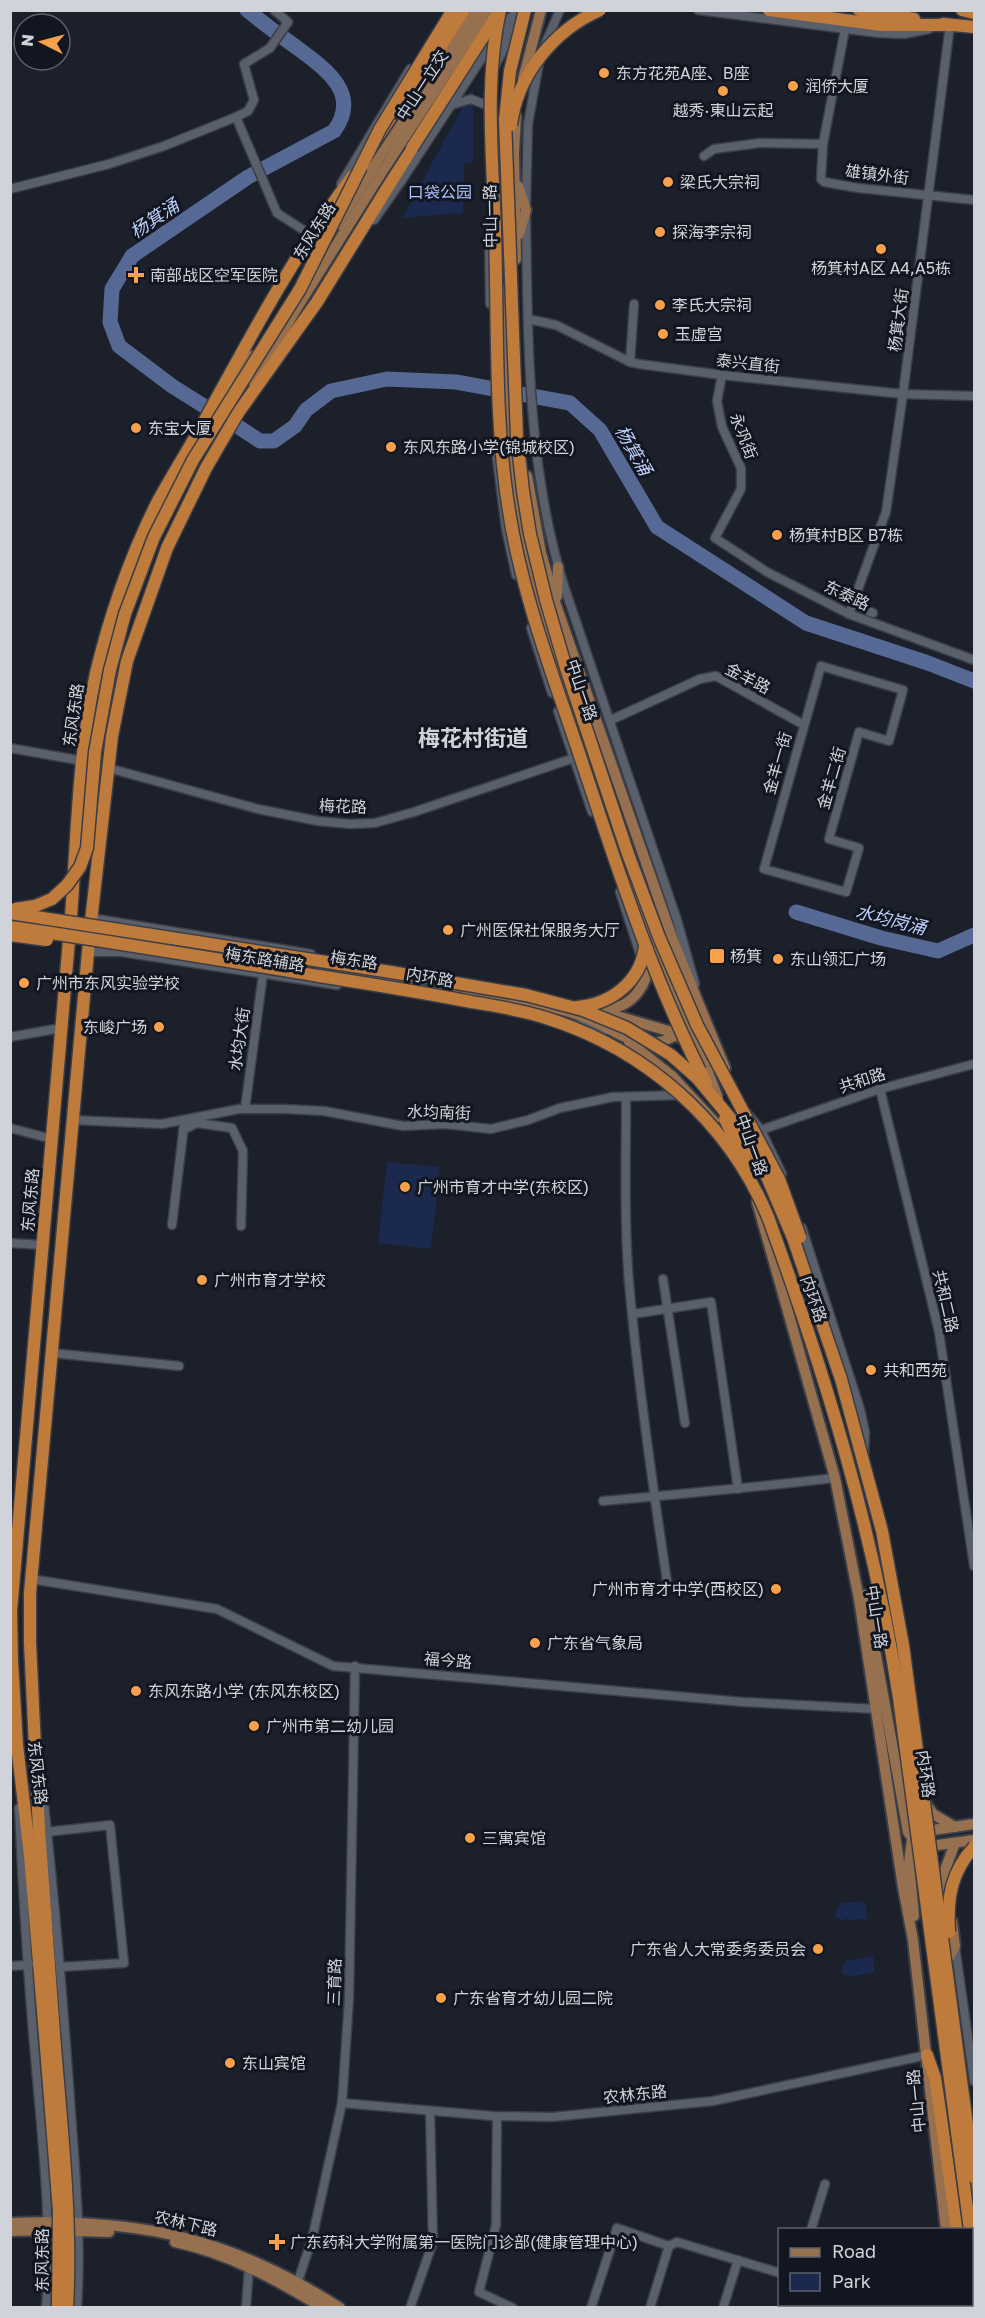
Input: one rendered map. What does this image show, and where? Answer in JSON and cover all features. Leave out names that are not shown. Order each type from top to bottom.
[{"type":"highway","points":[[10,912],[35,906],[52,898],[67,885],[80,867],[87,848],[95,752],[110,670],[125,614],[154,537],[194,460],[300,289],[380,129],[453,10]]},
{"type":"highway","points":[[210,412],[274,295],[311,235],[391,124],[464,10]]},
{"type":"highway","points":[[238,413],[335,273],[500,10]]},
{"type":"highway","points":[[500,10],[492,80],[499,394],[505,483],[516,549],[538,630],[643,944],[678,1028],[736,1141],[759,1195]]},
{"type":"highway","points":[[434,995],[570,1008],[598,1003],[618,993],[638,970],[645,939],[644,914],[627,854],[559,648],[530,534],[523,491],[516,416],[511,169],[513,112],[532,69],[558,37],[574,24],[600,10]]},
{"type":"highway","points":[[769,10],[882,25],[975,27]]},
{"type":"highway","points":[[859,10],[950,25]]},
{"type":"highway","points":[[962,10],[975,13]]},
{"type":"highway","points":[[511,169],[505,120],[508,84],[521,12]]},
{"type":"highway","name":"东风东路","points":[[67,2307],[69,2272],[67,2203],[17,1745],[11,1611],[71,926],[83,761],[94,680],[125,576],[156,505],[210,412]]},
{"type":"highway","name":"东风东路","points":[[58,2307],[58,2211],[30,1643],[31,1580],[88,952],[108,768],[123,678],[152,585],[183,512],[238,413]]},
{"type":"highway","points":[[627,854],[679,986],[697,1025],[774,1168],[787,1197],[804,1248],[823,1322]]},
{"type":"highway","name":"内环路","points":[[10,912],[526,995],[596,1014],[660,1047],[685,1067],[726,1111],[747,1139],[784,1215],[823,1322],[856,1427],[877,1509],[893,1586],[975,2177]]},
{"type":"highway","name":"内环路","points":[[10,925],[434,995],[524,1011],[549,1018],[587,1033],[621,1051],[670,1084],[702,1114],[720,1135],[759,1195],[804,1322],[862,1514],[887,1625],[901,1710],[970,2228]]},
{"type":"highway","points":[[10,935],[159,949]]},
{"type":"highway","points":[[955,2029],[948,1915],[949,1894],[960,1864],[975,1847]]},
{"type":"highway","points":[[927,2055],[935,2078],[957,2228]]},
{"type":"main road","name":"中山一立交","points":[[376,172],[477,10]]},
{"type":"main road","name":"中山一立交","points":[[376,172],[488,10]]},
{"type":"main road","points":[[516,87],[541,10]]},
{"type":"main road","points":[[516,87],[524,35],[521,12]]},
{"type":"main road","name":"中山一路","points":[[516,87],[511,169],[516,246],[519,387],[514,399],[517,501],[537,601],[683,1031],[708,1072],[738,1146],[777,1270],[835,1478],[842,1507],[913,1940],[946,2228]]},
{"type":"main road","name":"中山一路","points":[[516,87],[505,140],[505,233],[519,387]]},
{"type":"main road","points":[[511,169],[526,210],[516,246]]},
{"type":"main road","name":"东风东路","points":[[210,412],[268,334],[376,172]]},
{"type":"main road","name":"东风东路","points":[[238,413],[376,172]]},
{"type":"main road","points":[[489,233],[505,233]]},
{"type":"main road","name":"中山一路","points":[[514,399],[531,506],[541,553],[556,605],[670,932],[741,1107],[806,1281],[863,1470],[894,1613],[975,2204]]},
{"type":"main road","points":[[556,605],[558,567]]},
{"type":"main road","points":[[518,582],[537,601]]},
{"type":"main road","points":[[574,758],[576,720]]},
{"type":"main road","points":[[10,912],[71,926]]},
{"type":"main road","name":"梅东路","points":[[91,924],[309,964],[426,979],[600,1011],[683,1031]]},
{"type":"main road","points":[[10,925],[71,926]]},
{"type":"main road","points":[[600,1011],[623,1005],[632,1000],[641,990],[649,970],[650,935]]},
{"type":"main road","name":"梅东路","points":[[88,952],[108,943],[121,941],[367,976],[553,1007],[614,1031]]},
{"type":"main road","points":[[614,1031],[632,1040],[659,1044],[683,1031],[693,1022],[698,1003]]},
{"type":"main road","points":[[614,1031],[650,1058],[690,1095],[738,1146]]},
{"type":"main road","points":[[683,1031],[687,1043],[739,1130],[762,1162]]},
{"type":"main road","points":[[842,1507],[858,1560],[869,1612],[904,1823],[912,1839],[920,1846],[975,1840]]},
{"type":"main road","points":[[918,1790],[933,1814],[955,1827]]},
{"type":"main road","points":[[904,1823],[955,1827],[975,1824]]},
{"type":"main road","points":[[923,1826],[912,1839],[909,1863],[914,1913],[913,1940],[938,1936]]},
{"type":"main road","points":[[942,1969],[955,1947],[945,1870],[955,1843]]},
{"type":"main road","name":"农林下路","points":[[10,2223],[142,2228],[193,2238],[245,2257],[296,2287],[323,2307]]},
{"type":"main road","name":"农林下路","points":[[10,2231],[48,2226]]},
{"type":"main road","name":"农林下路","points":[[79,2226],[179,2243],[216,2253],[340,2307]]},
{"type":"street","points":[[10,189],[131,157],[248,111],[254,100],[244,64],[272,45],[288,22],[274,10]]},
{"type":"street","points":[[323,218],[375,124],[447,10]]},
{"type":"street","points":[[500,10],[537,14],[549,10]]},
{"type":"street","points":[[560,10],[543,50],[532,93],[527,134],[528,319],[519,387],[532,403],[541,487],[558,567],[677,920],[691,967],[698,1003]]},
{"type":"street","points":[[698,10],[892,34],[917,32],[950,25]]},
{"type":"street","points":[[521,12],[490,76],[486,105],[492,382],[495,440],[502,502],[518,582],[537,648],[637,942],[643,969],[641,990]]},
{"type":"street","points":[[335,273],[402,180],[491,44],[521,12]]},
{"type":"street","name":"杨箕大街","points":[[849,614],[886,512],[950,25]]},
{"type":"street","name":"雄镇外街","points":[[845,29],[823,144],[821,179],[825,182],[975,200]]},
{"type":"street","points":[[451,105],[471,99],[486,105]]},
{"type":"street","points":[[236,117],[265,180],[277,213],[311,235]]},
{"type":"street","points":[[391,124],[406,132],[412,148]]},
{"type":"street","points":[[704,156],[714,149],[760,143],[823,144]]},
{"type":"street","points":[[630,362],[634,303]]},
{"type":"street","name":"泰兴直街","points":[[528,319],[556,325],[630,362],[722,375],[903,394],[975,396]]},
{"type":"street","name":"永巩街","points":[[716,538],[741,489],[741,468],[722,427],[717,401],[722,375]]},
{"type":"street","name":"东泰路","points":[[716,538],[767,572],[849,614],[975,660]]},
{"type":"street","points":[[854,605],[873,613]]},
{"type":"street","name":"金羊一街","points":[[846,892],[764,868],[804,725],[821,666],[903,690]]},
{"type":"street","name":"金羊路","points":[[611,720],[700,679],[716,676],[804,725]]},
{"type":"street","name":"金羊二街","points":[[846,892],[859,848],[829,839],[838,807],[860,732],[889,741],[903,690]]},
{"type":"street","points":[[574,758],[592,705]]},
{"type":"street","points":[[10,748],[83,761]]},
{"type":"street","points":[[574,758],[592,766],[622,794]]},
{"type":"street","name":"梅花路","points":[[108,768],[266,811],[310,820],[350,824],[386,820],[574,758]]},
{"type":"street","name":"梅东路辅路","points":[[88,952],[121,952],[365,989],[614,1031]]},
{"type":"street","name":"水均大街","points":[[245,1109],[263,974]]},
{"type":"street","points":[[365,989],[367,976]]},
{"type":"street","points":[[10,1036],[61,1028]]},
{"type":"street","name":"共和路","points":[[761,1130],[880,1089],[975,1064]]},
{"type":"street","name":"共和二路","points":[[880,1089],[939,1332],[972,1522],[975,1566]]},
{"type":"street","name":"水均南街","points":[[73,1120],[141,1125],[162,1124],[245,1109],[324,1111],[402,1126],[445,1125],[491,1129],[519,1123],[560,1108],[600,1099],[690,1095]]},
{"type":"street","points":[[626,1097],[626,1193],[633,1314],[666,1581]]},
{"type":"street","points":[[741,1107],[761,1130],[782,1175],[806,1239],[863,1422],[865,1451],[863,1470]]},
{"type":"street","points":[[172,1225],[185,1119]]},
{"type":"street","points":[[183,1130],[198,1123],[232,1128],[243,1150],[241,1226]]},
{"type":"street","points":[[10,1128],[52,1139]]},
{"type":"street","points":[[806,1239],[806,1281]]},
{"type":"street","points":[[10,1243],[42,1245]]},
{"type":"street","points":[[663,1279],[685,1423]]},
{"type":"street","points":[[633,1314],[711,1302],[738,1490]]},
{"type":"street","points":[[52,1353],[179,1366]]},
{"type":"street","points":[[603,1501],[688,1492],[738,1490],[835,1478]]},
{"type":"street","name":"福今路","points":[[31,1580],[218,1609],[333,1666],[356,1666],[743,1702],[876,1709]]},
{"type":"street","name":"三育路","points":[[296,2287],[312,2239],[342,2103],[349,1999],[356,1666]]},
{"type":"street","points":[[36,1744],[60,1967],[79,2226],[77,2307]]},
{"type":"street","points":[[17,1745],[29,1965],[48,2226],[46,2307]]},
{"type":"street","points":[[46,1832],[110,1825],[124,1963],[60,1967]]},
{"type":"street","points":[[955,1947],[975,2081]]},
{"type":"street","points":[[10,1966],[29,1965]]},
{"type":"street","points":[[948,2011],[964,2008]]},
{"type":"street","name":"农林东路","points":[[342,2103],[497,2116],[552,2117],[712,2101],[927,2055]]},
{"type":"street","points":[[410,2307],[433,2242],[430,2111]]},
{"type":"street","points":[[497,2116],[496,2225],[479,2292],[513,2307]]},
{"type":"street","points":[[44,2163],[51,2172],[62,2175],[68,2172],[74,2160]]},
{"type":"street","points":[[811,2228],[825,2184]]},
{"type":"street","points":[[591,2307],[618,2228],[669,2246],[677,2242],[778,2272]]},
{"type":"street","points":[[650,2307],[669,2246]]},
{"type":"street","points":[[723,2307],[738,2260]]},
{"type":"street","points":[[246,2307],[249,2268]]},
{"type":"green space","name":"口袋公园","points":[[473,88],[473,162],[464,164],[463,213],[402,218]]},
{"type":"green space","points":[[387,1162],[440,1167],[431,1249],[378,1243]]},
{"type":"green space","points":[[865,1901],[868,1919],[848,1920],[845,1917],[845,1920],[840,1920],[836,1918],[835,1913],[841,1903]]},
{"type":"green space","points":[[873,1956],[874,1972],[852,1977],[843,1974],[842,1966],[846,1961],[851,1962]]},
{"type":"waterway","name":"杨箕涌","points":[[223,418],[172,386],[119,346],[110,322],[112,289],[132,256],[248,177],[334,131],[342,117],[344,105],[342,93],[328,73],[247,10]]},
{"type":"waterway","name":"杨箕涌","points":[[237,426],[260,441],[274,441],[295,426],[306,410],[331,391],[387,379],[456,382],[570,403],[600,430],[657,527],[806,623],[928,663],[974,681]]},
{"type":"waterway","name":"水均岗涌","points":[[796,912],[881,938],[938,951],[974,935]]},
{"type":"place","name":"东方花苑A座、B座","points":[[604,73]]},
{"type":"place","name":"润侨大厦","points":[[793,86]]},
{"type":"place","name":"越秀·東山云起","points":[[723,91]]},
{"type":"place","name":"梁氏大宗祠","points":[[668,182]]},
{"type":"place","name":"探海李宗祠","points":[[660,232]]},
{"type":"place","name":"杨箕村A区 A4,A5栋","points":[[881,249]]},
{"type":"place","name":"南部战区空军医院","points":[[136,275]]},
{"type":"place","name":"李氏大宗祠","points":[[660,305]]},
{"type":"place","name":"玉虛宫","points":[[663,334]]},
{"type":"place","name":"东宝大厦","points":[[136,428]]},
{"type":"place","name":"东风东路小学(锦城校区)","points":[[391,447]]},
{"type":"place","name":"杨箕村B区 B7栋","points":[[777,535]]},
{"type":"place","name":"广州医保社保服务大厅","points":[[448,930]]},
{"type":"place","name":"杨箕","points":[[717,956]]},
{"type":"place","name":"东山领汇广场","points":[[778,959]]},
{"type":"place","name":"广州市东风实验学校","points":[[24,983]]},
{"type":"place","name":"东峻广场","points":[[159,1027]]},
{"type":"place","name":"广州市育才中学(东校区)","points":[[405,1187]]},
{"type":"place","name":"广州市育才学校","points":[[202,1280]]},
{"type":"place","name":"共和西苑","points":[[871,1370]]},
{"type":"place","name":"广州市育才中学(西校区)","points":[[776,1589]]},
{"type":"place","name":"广东省气象局","points":[[535,1643]]},
{"type":"place","name":"东风东路小学 (东风东校区)","points":[[136,1691]]},
{"type":"place","name":"广州市第二幼儿园","points":[[254,1726]]},
{"type":"place","name":"三寓宾馆","points":[[470,1838]]},
{"type":"place","name":"广东省人大常委务委员会","points":[[818,1949]]},
{"type":"place","name":"广东省育才幼儿园二院","points":[[441,1998]]},
{"type":"place","name":"东山宾馆","points":[[230,2063]]},
{"type":"place","name":"广东药科大学附属第一医院门诊部(健康管理中心)","points":[[277,2242]]},
{"type":"district","name":"梅花村街道","points":[[473,737]]}]
